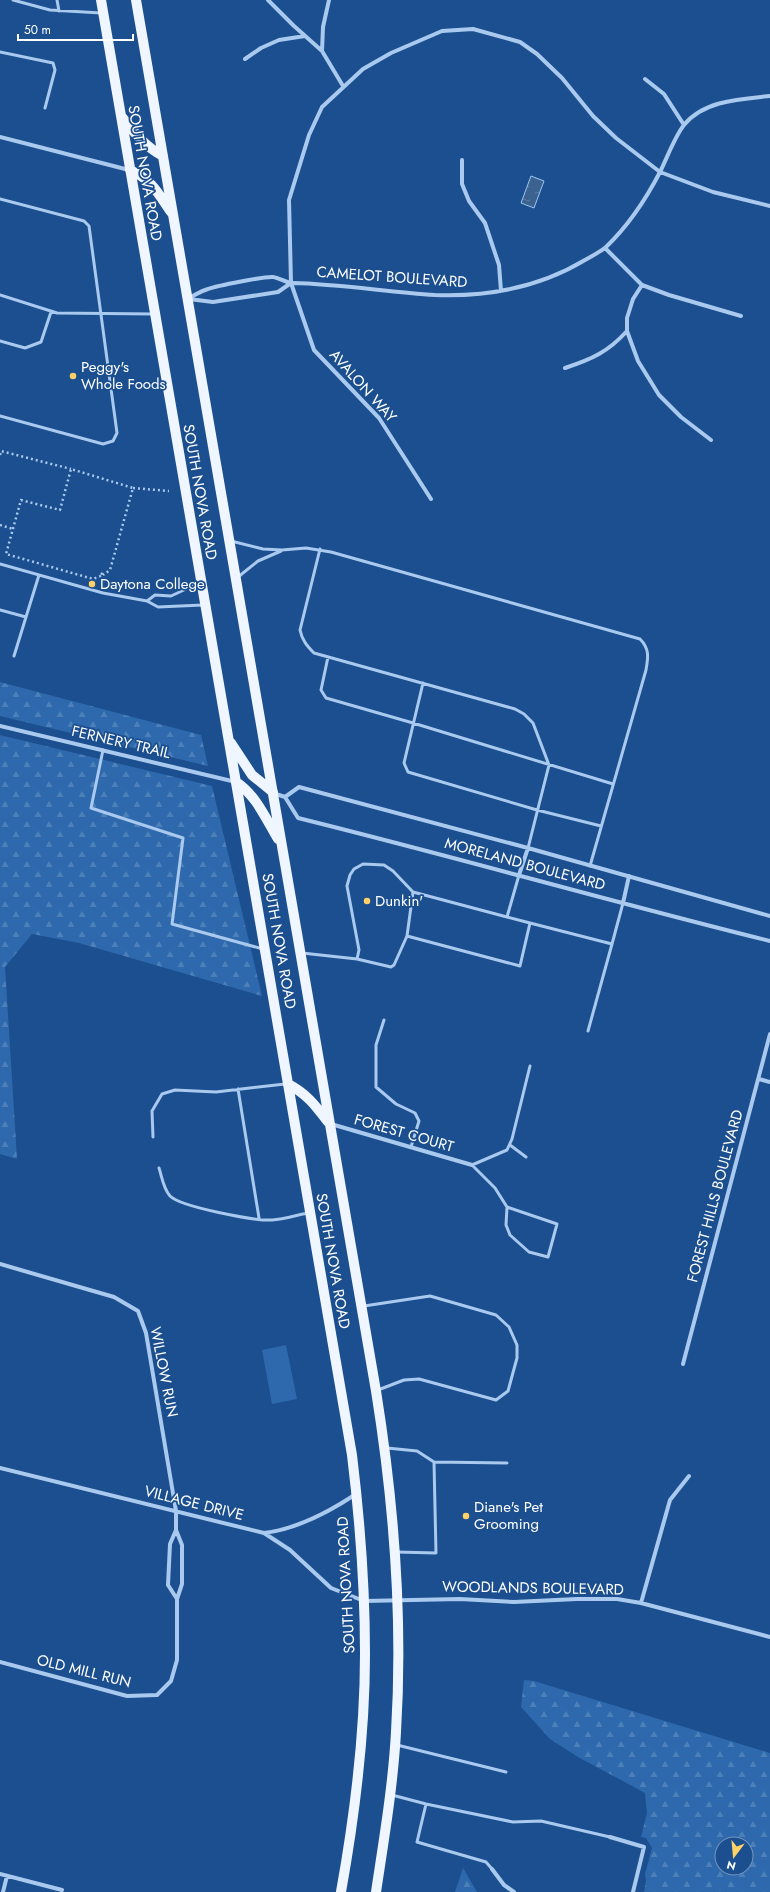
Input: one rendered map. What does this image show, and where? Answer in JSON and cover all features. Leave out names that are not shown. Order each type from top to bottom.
[{"type":"main road","name":"SOUTH NOVA ROAD","points":[[101,0],[200,582],[229,740],[352,1455],[364,1601],[365,1655],[360,1759],[347,1860],[341,1892]]},
{"type":"main road","name":"SOUTH NOVA ROAD","points":[[136,0],[376,1391],[384,1448],[395,1552],[398,1680],[395,1745],[390,1795],[376,1892]]},
{"type":"main road","points":[[120,115],[142,142],[153,152],[163,156]]},
{"type":"main road","points":[[130,170],[141,175],[150,182],[173,215]]},
{"type":"main road","points":[[229,740],[252,775],[273,792]]},
{"type":"main road","points":[[236,782],[244,787],[254,798],[282,844]]},
{"type":"main road","points":[[288,1084],[302,1091],[329,1124]]},
{"type":"street","points":[[268,0],[304,36],[322,51],[343,86]]},
{"type":"street","points":[[322,51],[322,27],[329,0]]},
{"type":"street","points":[[291,283],[289,200],[309,135],[322,106],[363,69],[391,53],[442,31],[473,29],[520,42],[537,54],[562,78],[593,116],[616,138],[660,172],[713,192],[770,206]]},
{"type":"street","points":[[245,59],[261,48],[279,40],[304,36]]},
{"type":"street","points":[[645,78],[664,94],[684,125],[699,113],[724,102],[770,96]]},
{"type":"street","name":"CAMELOT BOULEVARD","points":[[187,299],[208,288],[272,277],[291,283],[309,283],[436,295],[469,295],[501,291],[544,280],[579,264],[605,248],[627,224],[646,199],[684,125]]},
{"type":"street","points":[[0,137],[130,170]]},
{"type":"street","points":[[462,160],[462,184],[469,201],[484,224],[499,265],[501,291]]},
{"type":"street","points":[[605,248],[642,285],[669,296],[741,316]]},
{"type":"street","name":"CAMELOT BOULEVARD","points":[[187,299],[213,302],[278,292],[291,283]]},
{"type":"street","name":"AVALON WAY","points":[[291,283],[314,350],[333,372],[357,394],[379,418],[431,499]]},
{"type":"street","points":[[642,285],[633,299],[626,318],[627,331],[638,361],[659,395],[681,417],[711,440]]},
{"type":"street","points":[[566,368],[593,358],[616,343],[627,331]]},
{"type":"street","name":"FERNERY TRAIL","points":[[0,726],[236,782]]},
{"type":"street","name":"MORELAND BOULEVARD","points":[[770,916],[528,848],[299,787],[285,797],[298,818],[428,850],[770,941]]},
{"type":"street","points":[[273,792],[285,797]]},
{"type":"street","points":[[519,875],[528,848]]},
{"type":"street","points":[[623,903],[629,876]]},
{"type":"street","name":"FOREST HILLS BOULEVARD","points":[[683,1364],[770,1034]]},
{"type":"street","points":[[759,1079],[770,1082]]},
{"type":"street","name":"FOREST COURT","points":[[329,1124],[472,1165]]},
{"type":"street","name":"WILLOW RUN","points":[[0,1264],[114,1297],[138,1311],[146,1333],[176,1511]]},
{"type":"street","name":"VILLAGE DRIVE","points":[[0,1468],[264,1533],[290,1550],[332,1588],[364,1601]]},
{"type":"street","points":[[641,1603],[670,1500],[689,1476]]},
{"type":"street","points":[[264,1533],[296,1526],[334,1509],[356,1494]]},
{"type":"street","name":"OLD MILL RUN","points":[[0,1662],[128,1696],[157,1695],[171,1681],[178,1660],[177,1598],[182,1584],[182,1545],[176,1530],[176,1511]]},
{"type":"street","name":"OLD MILL RUN","points":[[176,1530],[170,1544],[168,1585],[177,1598]]},
{"type":"street","name":"WOODLANDS BOULEVARD","points":[[364,1601],[460,1598],[514,1602],[617,1599],[641,1603],[770,1637]]},
{"type":"street","points":[[610,1837],[644,1846],[632,1892]]},
{"type":"street","points":[[492,1869],[504,1885],[514,1892]]},
{"type":"street","points":[[0,1874],[62,1890]]},
{"type":"street","points":[[2,1892],[7,1876]]},
{"type":"lane","points":[[13,0],[50,10],[103,13]]},
{"type":"lane","points":[[57,0],[59,11]]},
{"type":"lane","points":[[0,52],[53,63],[55,70],[45,108]]},
{"type":"lane","points":[[0,199],[84,221],[89,226],[102,314],[116,433],[113,441],[103,444],[0,416]]},
{"type":"lane","points":[[0,296],[56,314],[154,314]]},
{"type":"lane","points":[[0,341],[25,348],[41,342],[51,312]]},
{"type":"lane","points":[[229,540],[263,549],[320,549],[640,639],[645,643],[648,654],[646,670],[590,866]]},
{"type":"lane","points":[[320,549],[300,630],[306,645],[314,653],[515,709],[524,714],[533,723],[549,765],[528,848]]},
{"type":"lane","points":[[235,579],[258,561],[282,550]]},
{"type":"lane","points":[[0,564],[102,593],[146,601],[158,607],[205,605]]},
{"type":"lane","points":[[14,656],[39,576]]},
{"type":"lane","points":[[146,601],[155,595],[171,596],[200,582]]},
{"type":"lane","points":[[0,610],[26,617]]},
{"type":"lane","points":[[328,657],[321,690],[326,698],[613,784]]},
{"type":"lane","points":[[423,683],[404,763],[408,772],[537,810],[601,826]]},
{"type":"lane","points":[[103,750],[91,808],[183,838],[172,924],[265,950]]},
{"type":"lane","points":[[357,959],[359,950],[347,886],[350,875],[354,869],[363,864],[384,865],[393,871],[413,892],[612,944]]},
{"type":"lane","points":[[507,917],[519,875]]},
{"type":"lane","points":[[300,953],[357,959],[391,967],[394,965],[407,936],[413,892]]},
{"type":"lane","points":[[588,1031],[623,903]]},
{"type":"lane","points":[[407,936],[520,966],[530,923]]},
{"type":"lane","points":[[384,1020],[376,1046],[376,1087],[396,1104],[415,1113],[419,1121],[411,1147]]},
{"type":"lane","points":[[507,1207],[557,1224],[548,1257],[529,1252],[510,1235],[506,1225],[507,1207],[495,1188],[472,1165],[507,1150],[510,1145],[530,1066]]},
{"type":"lane","points":[[153,1137],[152,1111],[162,1094],[175,1090],[216,1092],[288,1084]]},
{"type":"lane","points":[[238,1089],[259,1218]]},
{"type":"lane","points":[[510,1145],[526,1157]]},
{"type":"lane","points":[[159,1168],[164,1186],[171,1197],[182,1202],[230,1215],[272,1220],[310,1212]]},
{"type":"lane","points":[[361,1306],[430,1296],[496,1315],[509,1327],[517,1345],[517,1358],[508,1391],[496,1400],[419,1379],[404,1380],[376,1391]]},
{"type":"lane","points":[[384,1448],[417,1451],[434,1462],[506,1463]]},
{"type":"lane","points":[[395,1552],[436,1553],[434,1462]]},
{"type":"lane","points":[[395,1745],[506,1772]]},
{"type":"lane","points":[[390,1795],[513,1822],[541,1821],[610,1837]]},
{"type":"lane","points":[[426,1804],[417,1842],[486,1862],[492,1869]]},
{"type":"path","points":[[0,455],[1,451],[70,469],[133,488],[169,491]]},
{"type":"path","points":[[70,469],[60,510],[22,500],[6,554],[93,579],[110,570],[133,488]]},
{"type":"path","points":[[64,493],[69,494]]},
{"type":"path","points":[[0,525],[13,529]]},
{"type":"green space","points":[[0,682],[201,735],[208,766],[0,716]]},
{"type":"green space","points":[[0,735],[212,786],[262,996],[79,943],[32,934],[5,967],[17,1159],[0,1154]]},
{"type":"green space","points":[[286,1345],[297,1399],[272,1404],[262,1350]]},
{"type":"green space","points":[[524,1680],[534,1681],[770,1753],[770,1892],[644,1892],[646,1881],[645,1874],[652,1848],[646,1838],[641,1837],[647,1813],[645,1793],[578,1757],[550,1739],[521,1707]]},
{"type":"green space","points":[[463,1868],[477,1892],[455,1892]]},
{"type":"water","points":[[531,176],[544,181],[534,208],[521,203]]},
{"type":"place","name":"Peggy's Whole Foods","points":[[73,376]]},
{"type":"place","name":"Daytona College","points":[[92,584]]},
{"type":"place","name":"Dunkin'","points":[[367,901]]},
{"type":"place","name":"Diane's Pet Grooming","points":[[466,1516]]}]
